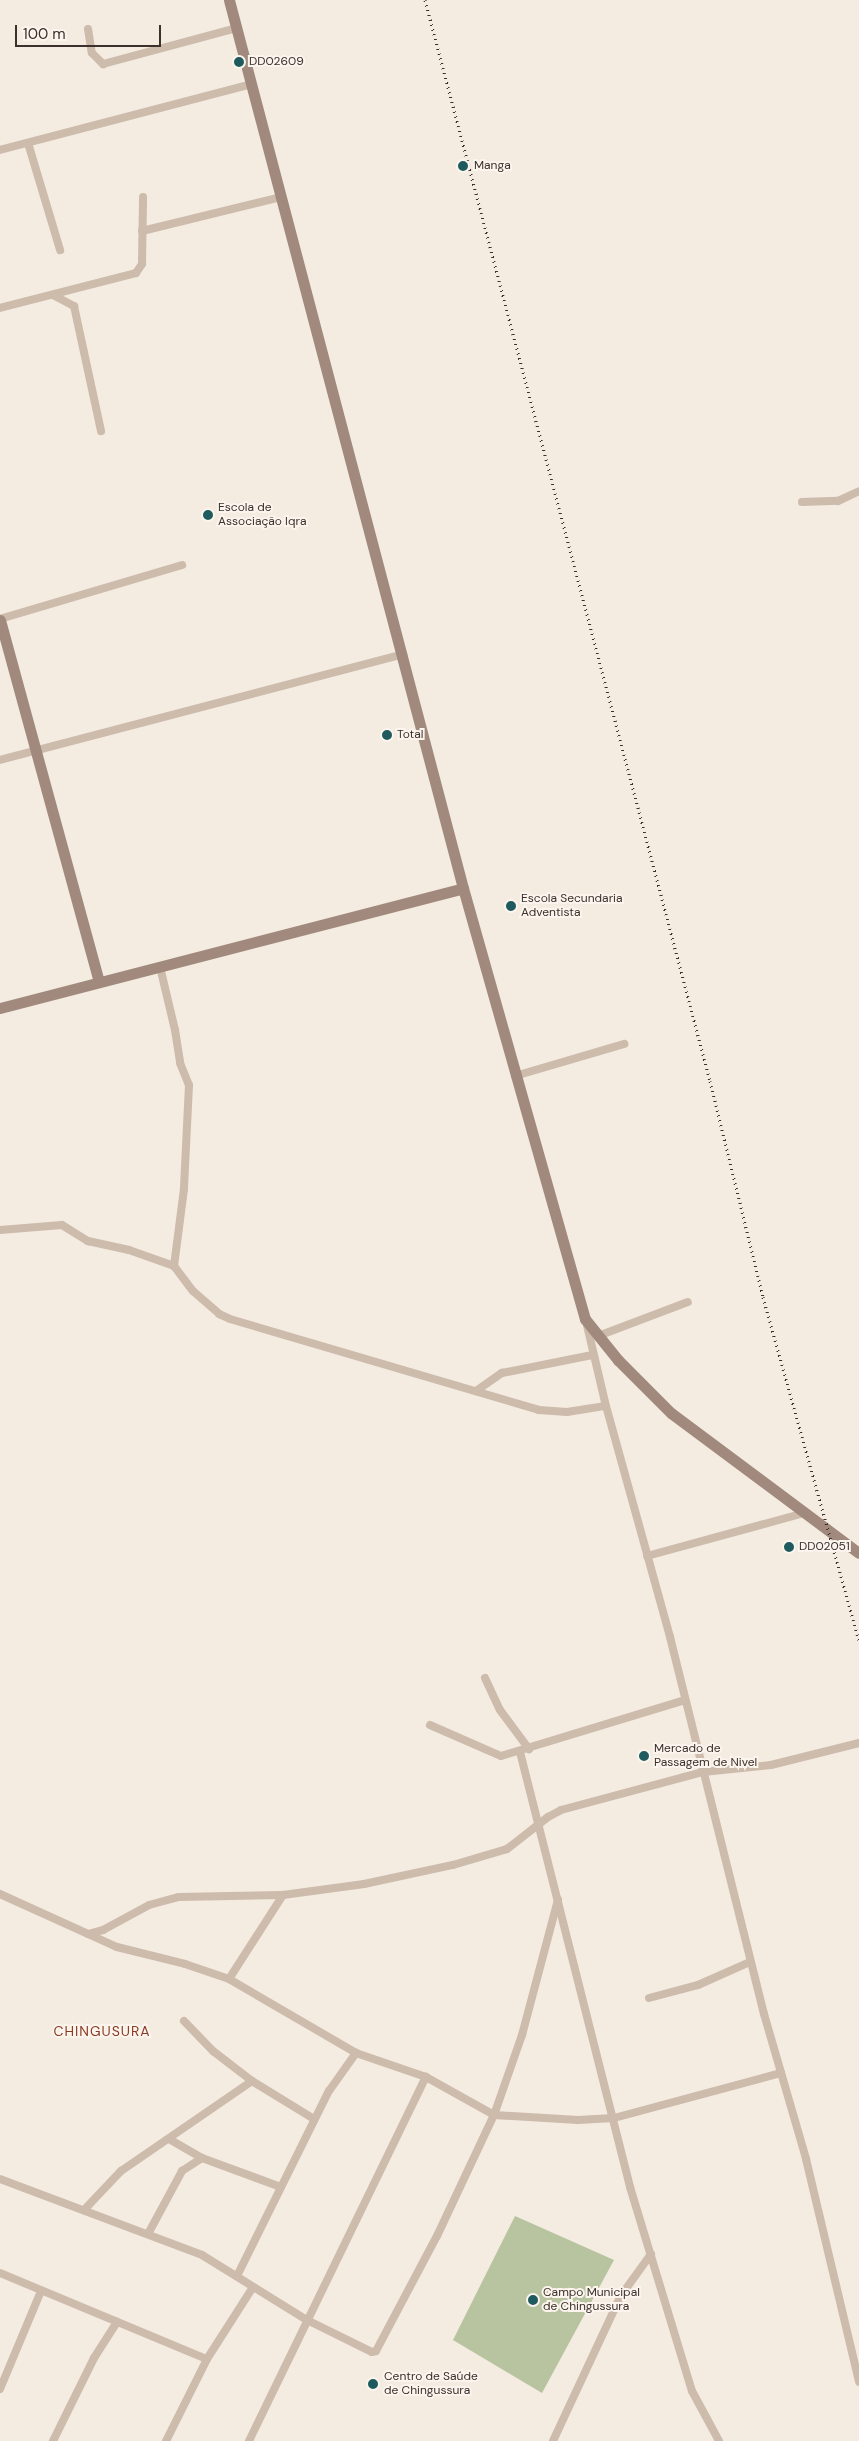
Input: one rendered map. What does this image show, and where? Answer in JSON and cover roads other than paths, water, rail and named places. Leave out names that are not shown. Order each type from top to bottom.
[{"type":"main road","points":[[229,0],[403,654],[463,888],[585,1319],[645,1390],[671,1413],[859,1553]]},
{"type":"main road","points":[[0,620],[4,650],[36,751],[99,982]]},
{"type":"main road","points":[[0,1008],[463,888]]},
{"type":"street","points":[[88,29],[92,53],[103,64],[236,28]]},
{"type":"street","points":[[0,150],[252,84]]},
{"type":"street","points":[[28,143],[60,250]]},
{"type":"street","points":[[0,306],[53,295],[136,273],[142,264],[143,197]]},
{"type":"street","points":[[142,231],[281,197]]},
{"type":"street","points":[[53,295],[74,306],[102,431]]},
{"type":"street","points":[[802,502],[838,501],[859,490]]},
{"type":"street","points":[[0,620],[182,565]]},
{"type":"street","points":[[0,760],[403,654]]},
{"type":"street","points":[[160,967],[176,1030],[180,1062],[189,1085],[184,1189],[174,1266]]},
{"type":"street","points":[[515,1076],[624,1044]]},
{"type":"street","points":[[0,1230],[62,1225],[88,1241],[129,1250],[174,1266],[193,1291],[219,1314],[230,1319],[539,1410],[567,1412],[606,1406]]},
{"type":"street","points":[[598,1336],[688,1302]]},
{"type":"street","points":[[585,1319],[592,1355],[686,1700],[750,1962],[806,2159],[859,2382]]},
{"type":"street","points":[[476,1391],[502,1373],[592,1355]]},
{"type":"street","points":[[646,1556],[804,1513]]},
{"type":"street","points":[[485,1678],[500,1710],[529,1749]]},
{"type":"street","points":[[430,1725],[494,1755],[520,1752],[686,1700]]},
{"type":"street","points":[[88,1934],[103,1930],[150,1905],[179,1897],[283,1895],[364,1884],[489,1856],[521,1840],[538,1824],[561,1810],[703,1772],[771,1765],[859,1743]]},
{"type":"street","points":[[520,1752],[630,2187],[692,2391],[719,2441]]},
{"type":"street","points":[[0,1894],[132,1952],[185,1964],[229,1979],[356,2052],[426,2077],[494,2115],[561,2120],[614,2118],[781,2073]]},
{"type":"street","points":[[229,1979],[283,1895]]},
{"type":"street","points":[[0,2179],[148,2234],[218,2263],[307,2320],[372,2352],[381,2346],[494,2115],[522,2035],[558,1900]]},
{"type":"street","points":[[649,1998],[698,1985],[750,1962]]},
{"type":"street","points":[[184,2021],[213,2051],[252,2081],[314,2119]]},
{"type":"street","points":[[237,2276],[314,2119],[329,2091],[356,2052]]},
{"type":"street","points":[[250,2441],[426,2077]]},
{"type":"street","points":[[84,2210],[121,2171],[252,2081]]},
{"type":"street","points":[[169,2139],[202,2158],[281,2188]]},
{"type":"street","points":[[148,2234],[182,2171],[202,2158]]},
{"type":"street","points":[[552,2441],[620,2297],[651,2254]]},
{"type":"street","points":[[0,2273],[207,2359]]},
{"type":"street","points":[[166,2441],[207,2359],[253,2287]]},
{"type":"street","points":[[0,2389],[41,2291]]},
{"type":"street","points":[[53,2441],[94,2358],[117,2322]]},
{"type":"railway","points":[[425,0],[710,1081],[763,1297],[859,1640]]},
{"type":"place","name":"DD02609","points":[[239,62]]},
{"type":"place","name":"Manga","points":[[463,166]]},
{"type":"place","name":"Escola de Associação Iqra","points":[[208,515]]},
{"type":"place","name":"Total","points":[[387,735]]},
{"type":"place","name":"Escola Secundaria Adventista","points":[[511,906]]},
{"type":"place","name":"DD02051","points":[[789,1547]]},
{"type":"place","name":"Mercado de Passagem de Nivel","points":[[644,1756]]},
{"type":"place","name":"Campo Municipal de Chingussura","points":[[533,2300]]},
{"type":"place","name":"Centro de Saúde de Chingussura","points":[[373,2384]]},
{"type":"district","name":"CHINGUSURA","points":[[102,2031]]}]
